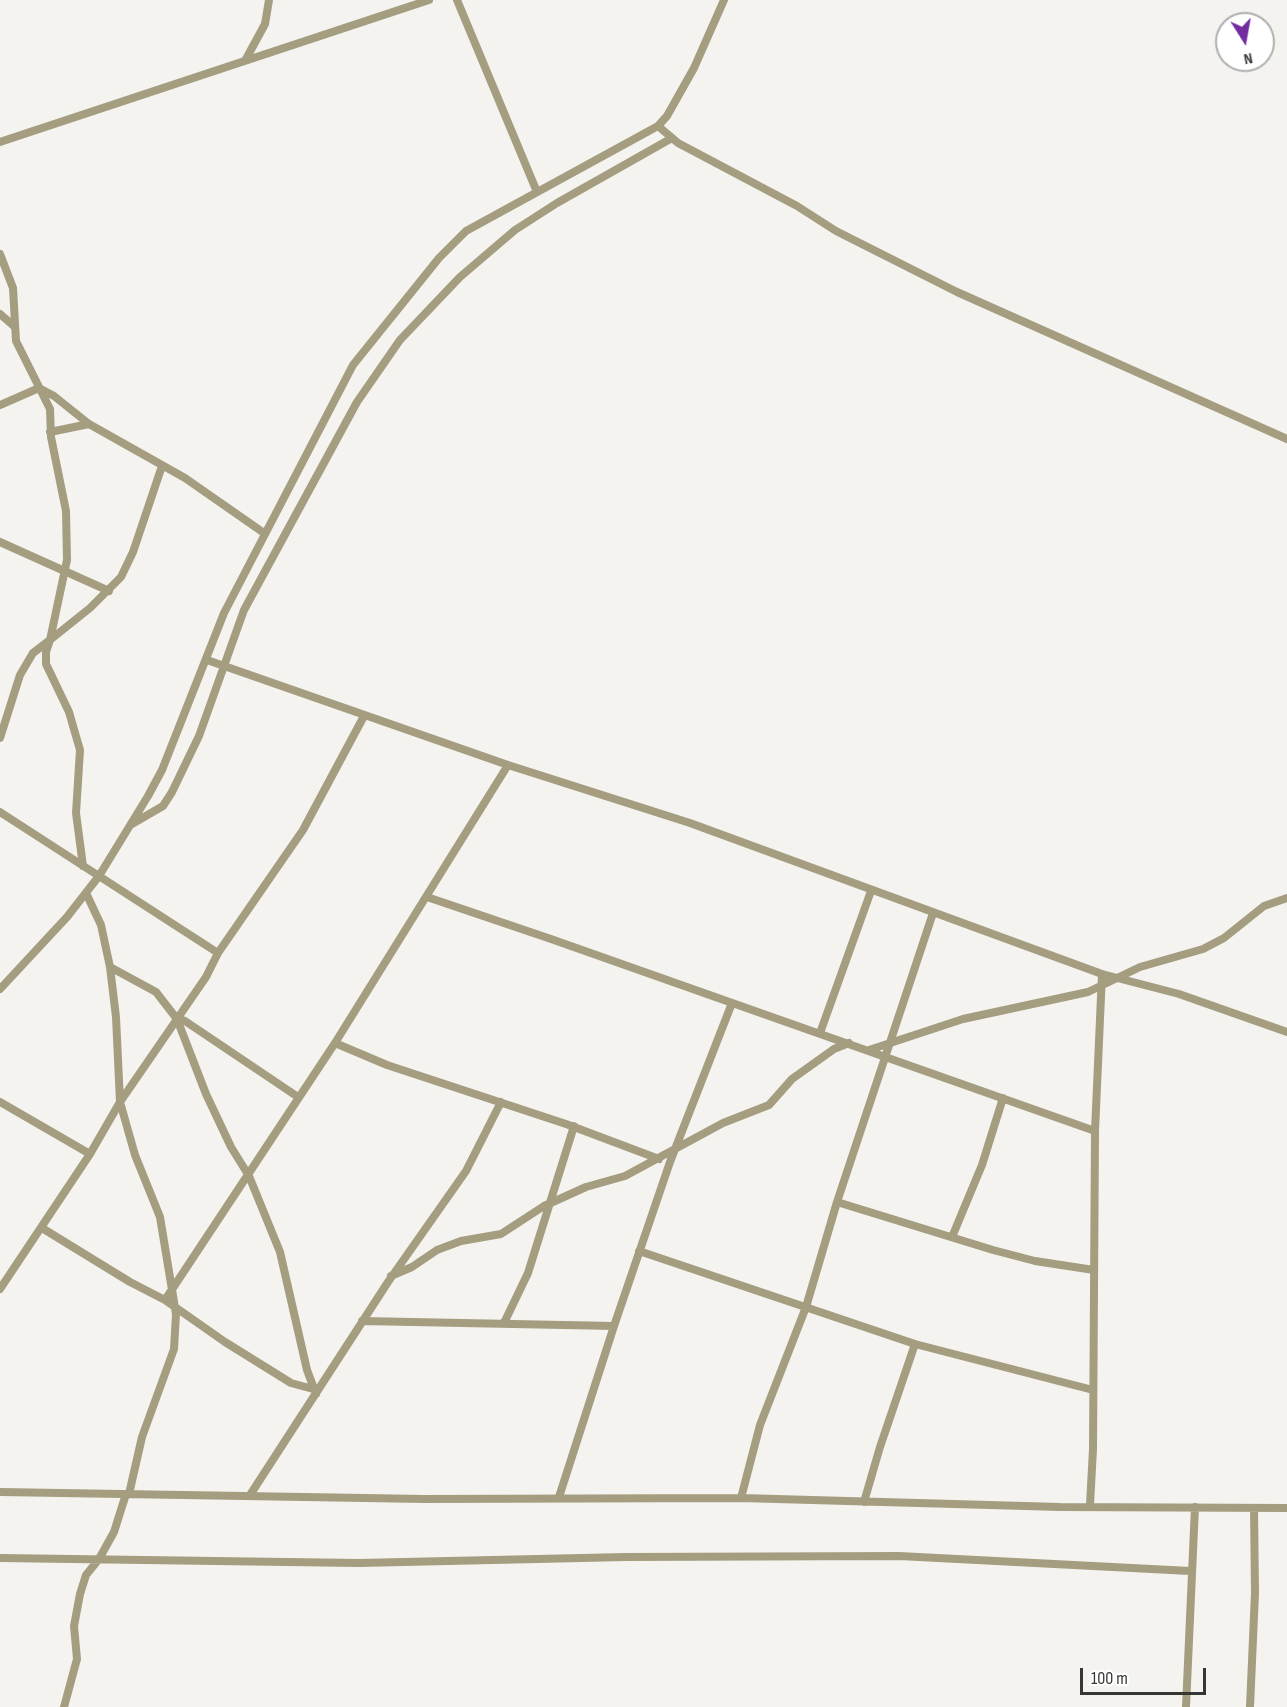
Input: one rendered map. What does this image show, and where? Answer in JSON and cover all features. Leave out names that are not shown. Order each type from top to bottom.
[{"type":"street","points":[[246,59],[265,24],[269,0]]},
{"type":"street","points":[[0,142],[429,0]]},
{"type":"street","points":[[457,0],[537,192]]},
{"type":"street","points":[[0,989],[86,893],[132,824],[162,770],[224,614],[264,533],[342,382],[382,326],[439,258],[466,231],[658,126],[667,116],[693,68],[724,0]]},
{"type":"street","points":[[658,126],[672,138],[797,206],[836,231],[957,292],[1287,439]]},
{"type":"street","points":[[132,824],[163,806],[172,792],[199,736],[222,666],[244,610],[357,402],[399,340],[460,277],[515,230],[557,203],[672,138]]},
{"type":"street","points":[[0,254],[10,278],[18,346],[48,401],[50,432],[66,511],[67,561],[46,664],[69,712],[80,750],[76,813],[83,866]]},
{"type":"street","points":[[0,281],[10,278]]},
{"type":"street","points":[[0,314],[15,327]]},
{"type":"street","points":[[39,388],[54,396],[89,424],[185,478],[264,533]]},
{"type":"street","points":[[0,405],[39,388]]},
{"type":"street","points":[[50,432],[89,424]]},
{"type":"street","points":[[0,738],[20,675],[33,653],[109,591],[121,577],[133,552],[162,466]]},
{"type":"street","points":[[0,542],[109,591]]},
{"type":"street","points":[[207,660],[508,765],[690,823],[1102,974],[1179,994],[1287,1032]]},
{"type":"street","points":[[0,1289],[90,1154],[120,1102],[206,977],[218,953],[303,830],[364,716]]},
{"type":"street","points":[[165,1300],[335,1043],[508,765]]},
{"type":"street","points":[[0,812],[218,953]]},
{"type":"street","points":[[820,1033],[871,891]]},
{"type":"street","points":[[64,1707],[77,1659],[74,1626],[80,1594],[86,1575],[99,1559],[114,1532],[128,1494],[142,1437],[174,1349],[174,1307],[160,1217],[135,1155],[120,1102],[116,1017],[110,967],[101,925],[86,893]]},
{"type":"street","points":[[427,897],[887,1056],[1095,1131]]},
{"type":"street","points":[[869,1050],[963,1019],[1079,995],[1151,964],[1203,950],[1224,938],[1264,906],[1287,898]]},
{"type":"street","points":[[741,1498],[760,1425],[806,1307],[837,1202],[933,913]]},
{"type":"street","points":[[110,967],[156,992],[177,1019],[206,1094],[231,1147],[249,1176],[280,1252],[315,1392]]},
{"type":"street","points":[[1090,1505],[1094,1390],[1095,1131],[1102,974]]},
{"type":"street","points":[[559,1497],[670,1162],[732,1003]]},
{"type":"street","points":[[177,1019],[185,1021],[298,1097]]},
{"type":"street","points":[[335,1043],[387,1065],[574,1126],[670,1162]]},
{"type":"street","points":[[392,1276],[412,1267],[437,1250],[461,1241],[501,1234],[537,1209],[586,1188],[625,1176],[723,1123],[771,1104],[792,1079],[834,1049],[849,1043]]},
{"type":"street","points":[[952,1237],[982,1165],[1003,1098]]},
{"type":"street","points":[[0,1102],[90,1154]]},
{"type":"street","points":[[250,1495],[392,1276],[466,1171],[501,1102]]},
{"type":"street","points":[[504,1323],[528,1273],[574,1126]]},
{"type":"street","points":[[837,1202],[1035,1261],[1094,1270]]},
{"type":"street","points":[[42,1228],[122,1277],[165,1300],[225,1342],[291,1383],[315,1392]]},
{"type":"street","points":[[639,1251],[915,1344],[1094,1390]]},
{"type":"street","points":[[362,1321],[614,1326]]},
{"type":"street","points":[[864,1502],[915,1344]]},
{"type":"street","points":[[0,1492],[425,1499],[741,1498],[1287,1508]]},
{"type":"street","points":[[1186,1707],[1190,1571],[1195,1507]]},
{"type":"street","points":[[1250,1707],[1255,1593],[1254,1508]]},
{"type":"street","points":[[0,1558],[359,1563],[626,1557],[899,1556],[1190,1571]]}]
